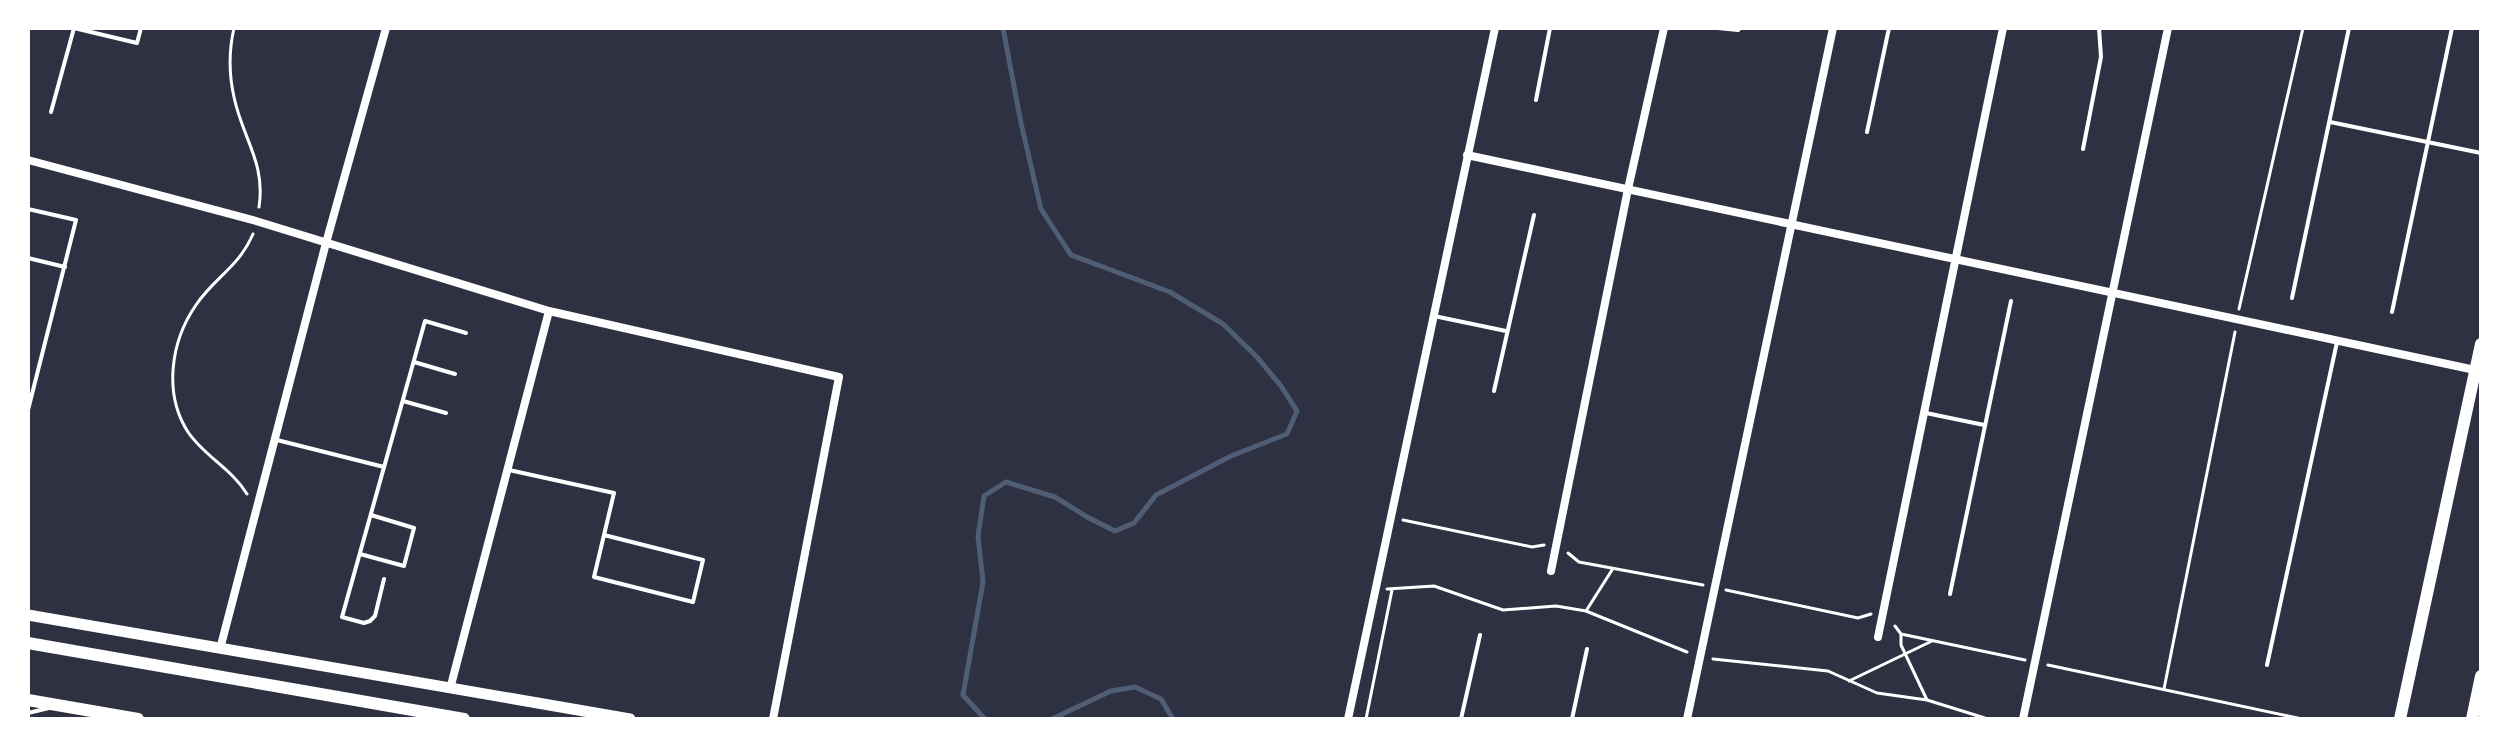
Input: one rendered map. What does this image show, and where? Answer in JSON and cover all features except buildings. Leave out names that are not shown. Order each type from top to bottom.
[{"type":"main road","points":[[2400,719],[2481,344]]},
{"type":"main road","points":[[28,643],[464,719]]},
{"type":"main road","points":[[2472,719],[2481,676]]},
{"type":"main road","points":[[28,700],[138,719]]},
{"type":"street","points":[[220,649],[326,243],[386,28]]},
{"type":"street","points":[[1348,719],[1495,28]]},
{"type":"street","points":[[1551,571],[1628,189],[1664,28]]},
{"type":"street","points":[[1687,719],[1833,28]]},
{"type":"street","points":[[1878,637],[2003,28]]},
{"type":"street","points":[[2023,719],[2168,28]]},
{"type":"street","points":[[1467,155],[2475,370]]},
{"type":"street","points":[[28,160],[256,221],[549,311],[839,377],[773,719]]},
{"type":"street","points":[[450,689],[549,311]]},
{"type":"street","points":[[28,615],[630,719]]},
{"type":"lane","points":[[51,112],[74,28],[137,43],[141,28]]},
{"type":"lane","points":[[1536,100],[1550,28]]},
{"type":"lane","points":[[1718,28],[1740,28]]},
{"type":"lane","points":[[1867,132],[1889,28]]},
{"type":"lane","points":[[2083,149],[2101,57],[2099,28]]},
{"type":"lane","points":[[2292,298],[2349,28]]},
{"type":"lane","points":[[2392,312],[2452,28]]},
{"type":"lane","points":[[2330,122],[2481,153]]},
{"type":"lane","points":[[28,209],[76,220],[28,410]]},
{"type":"lane","points":[[1494,391],[1534,215]]},
{"type":"lane","points":[[28,258],[65,267]]},
{"type":"lane","points":[[1950,594],[2011,301]]},
{"type":"lane","points":[[1433,316],[1506,331]]},
{"type":"lane","points":[[384,579],[375,616],[370,621],[364,623],[342,617],[425,321],[466,333]]},
{"type":"lane","points":[[2267,665],[2337,340]]},
{"type":"lane","points":[[414,362],[455,374]]},
{"type":"lane","points":[[403,401],[446,413]]},
{"type":"lane","points":[[1923,412],[1984,425]]},
{"type":"lane","points":[[274,439],[384,467]]},
{"type":"lane","points":[[508,470],[614,493],[604,535],[594,577],[693,602],[703,560],[604,535]]},
{"type":"lane","points":[[360,554],[404,566],[414,528],[371,515]]},
{"type":"lane","points":[[1461,719],[1480,635]]},
{"type":"lane","points":[[1572,719],[1587,649]]},
{"type":"lane","points":[[28,713],[62,705]]},
{"type":"path","points":[[234,28],[230,46],[234,98],[258,166],[262,189],[252,236],[242,255],[197,303],[179,336],[173,368],[174,394],[189,434],[236,477],[256,511]]},
{"type":"path","points":[[2163,690],[2237,319],[2303,28]]},
{"type":"path","points":[[1390,518],[1532,547],[1557,544]]},
{"type":"path","points":[[1586,611],[1612,570]]},
{"type":"path","points":[[1375,589],[1434,586],[1503,610],[1556,606],[1586,611],[1700,658],[1828,671],[1877,693],[1927,700],[1988,719]]},
{"type":"path","points":[[1366,719],[1393,589]]},
{"type":"path","points":[[1882,610],[1901,634],[1901,645],[1927,700]]},
{"type":"path","points":[[1901,634],[2302,719]]},
{"type":"path","points":[[1849,681],[1932,641]]},
{"type":"waterway","points":[[985,719],[963,695],[983,582],[978,536],[984,496],[1006,482],[1055,497],[1115,531],[1134,523],[1156,495],[1231,456],[1287,434],[1297,411],[1257,357],[1223,324],[1170,292],[1071,255],[1041,209],[1003,28]]},
{"type":"waterway","points":[[1052,719],[1111,691],[1135,687],[1161,699],[1173,719]]}]
